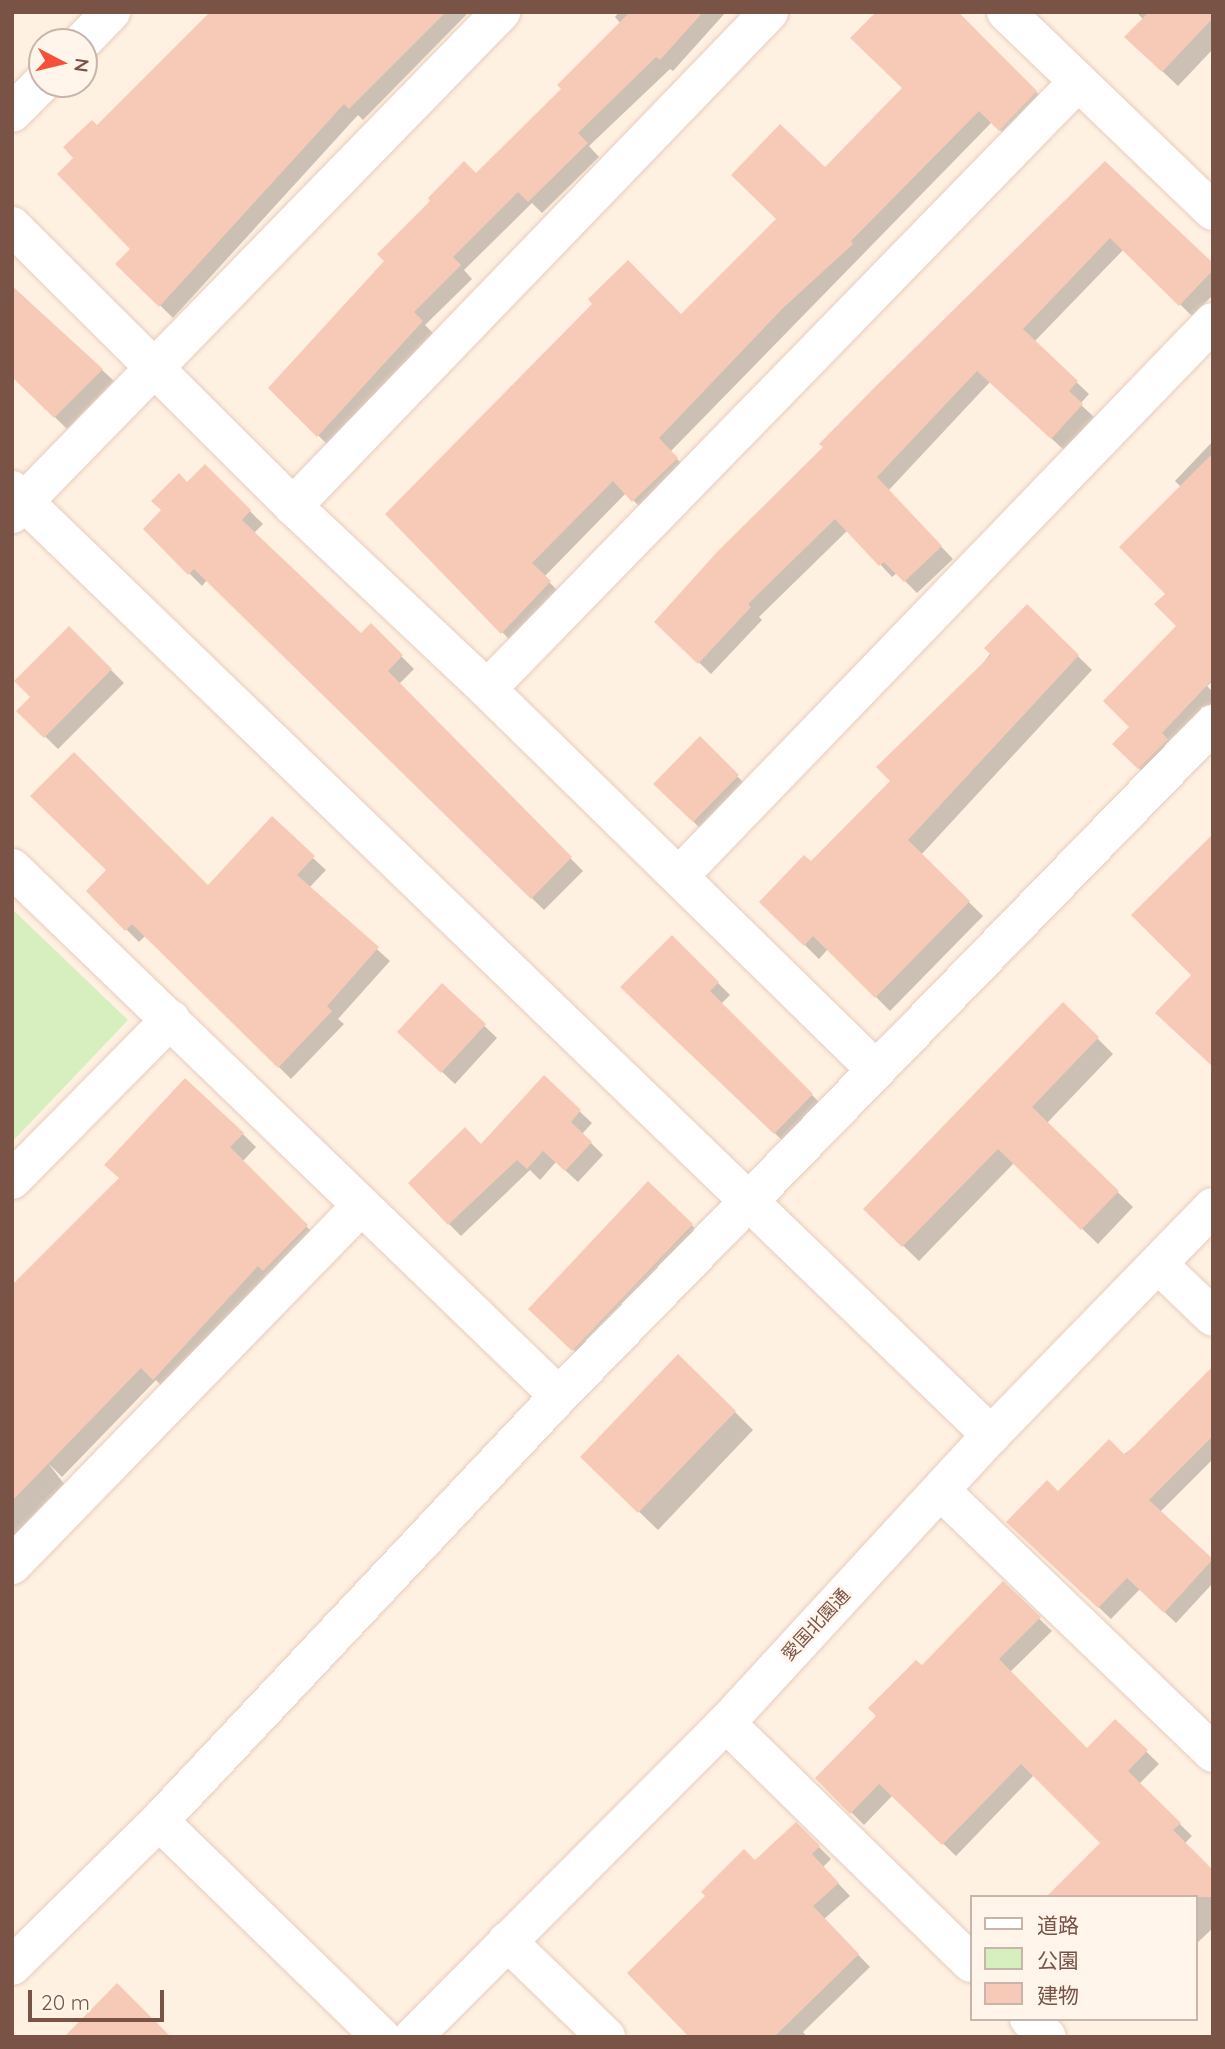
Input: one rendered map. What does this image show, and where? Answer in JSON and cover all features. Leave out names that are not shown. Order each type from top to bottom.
[{"type":"street","points":[[96,28],[111,12]]},
{"type":"street","points":[[501,12],[157,370],[16,502],[991,1435]]},
{"type":"street","points":[[293,506],[769,12]]},
{"type":"street","points":[[1006,12],[1213,211]]},
{"type":"street","points":[[487,689],[1078,82]]},
{"type":"street","points":[[12,113],[28,97]]},
{"type":"street","points":[[12,226],[293,506],[680,875],[876,1070]]},
{"type":"street","points":[[680,875],[1213,322]]},
{"type":"street","points":[[12,1966],[159,1821],[559,1396],[751,1204],[876,1070],[1213,724]]},
{"type":"street","points":[[12,868],[171,1018],[360,1206],[559,1396]]},
{"type":"street","points":[[12,1181],[171,1018]]},
{"type":"street","points":[[12,1565],[360,1206]]},
{"type":"street","name":"愛国北園通","points":[[413,2037],[726,1723],[991,1435],[1213,1207]]},
{"type":"street","points":[[1158,1264],[1213,1317]]},
{"type":"street","points":[[941,1491],[1213,1753]]},
{"type":"street","points":[[726,1723],[970,1961]]},
{"type":"street","points":[[159,1821],[381,2037]]},
{"type":"street","points":[[507,1941],[606,2037]]},
{"type":"street","points":[[1031,2021],[1047,2037]]},
{"type":"green space","points":[[12,909],[128,1020],[12,1142]]},
{"type":"building","points":[[210,12],[446,12],[349,109],[344,104],[159,307],[115,264],[130,249],[57,174],[73,158],[63,147],[92,120],[97,125]]},
{"type":"building","points":[[630,12],[703,12],[660,60],[656,57],[578,133],[588,143],[528,202],[518,192],[453,257],[461,265],[414,312],[423,321],[317,437],[268,388],[384,261],[377,254],[430,201],[428,198],[464,161],[476,173],[561,89],[557,85]]},
{"type":"building","points":[[876,12],[958,12],[1037,91],[999,131],[979,111],[851,241],[853,244],[782,309],[659,438],[678,458],[632,502],[613,481],[532,563],[551,581],[501,634],[385,514],[592,304],[588,299],[628,260],[681,314],[776,219],[731,175],[780,124],[825,167],[902,88],[850,38]]},
{"type":"building","points":[[1149,12],[1213,12],[1213,18],[1162,72],[1124,37]]},
{"type":"building","points":[[1105,161],[1213,263],[1213,270],[1179,306],[1110,238],[1023,329],[1078,381],[1069,391],[1083,404],[1051,439],[977,371],[877,477],[942,546],[904,582],[884,562],[879,566],[835,519],[748,604],[751,607],[698,664],[654,622],[717,552],[823,447],[819,444]]},
{"type":"building","points":[[12,286],[103,369],[54,418],[12,377]]},
{"type":"building","points":[[1213,453],[1213,679],[1162,733],[1168,739],[1138,769],[1112,744],[1129,727],[1103,701],[1176,626],[1154,604],[1165,594],[1119,547]]},
{"type":"building","points":[[205,464],[251,510],[242,520],[361,633],[371,623],[403,655],[388,671],[572,857],[531,899],[194,569],[188,575],[143,529],[161,510],[151,501],[179,473],[187,482]]},
{"type":"building","points":[[1027,604],[1079,655],[908,840],[970,901],[875,998],[813,936],[804,946],[759,902],[804,855],[811,861],[890,781],[876,767],[991,655],[984,648]]},
{"type":"building","points":[[69,626],[112,669],[44,738],[16,711],[30,697],[14,681]]},
{"type":"building","points":[[700,736],[739,775],[693,822],[653,784]]},
{"type":"building","points":[[74,752],[208,885],[272,816],[315,856],[297,875],[379,947],[327,1006],[332,1011],[278,1068],[132,924],[125,931],[86,891],[106,870],[30,796]]},
{"type":"building","points":[[1213,834],[1213,1067],[1155,1013],[1191,975],[1131,915]]},
{"type":"building","points":[[672,935],[719,982],[710,991],[813,1094],[774,1134],[620,987]]},
{"type":"building","points":[[442,983],[486,1024],[441,1073],[397,1032]]},
{"type":"building","points":[[1063,1002],[1099,1037],[1032,1107],[1119,1191],[1081,1230],[998,1149],[902,1247],[863,1209]]},
{"type":"building","points":[[544,1075],[581,1110],[571,1122],[592,1142],[565,1171],[543,1151],[527,1169],[517,1160],[448,1225],[408,1183],[465,1127],[481,1144]]},
{"type":"building","points":[[185,1078],[244,1133],[230,1147],[308,1225],[263,1271],[258,1266],[153,1380],[141,1368],[12,1501],[12,1285],[119,1178],[104,1165]]},
{"type":"building","points":[[648,1181],[693,1224],[572,1351],[528,1309]]},
{"type":"building","points":[[678,1354],[736,1411],[638,1513],[580,1457]]},
{"type":"building","points":[[1213,1366],[1213,1436],[1149,1500],[1213,1559],[1164,1613],[1127,1578],[1098,1608],[1006,1522],[1047,1480],[1058,1491],[1109,1439],[1125,1455]]},
{"type":"building","points":[[1003,1581],[1041,1617],[999,1659],[1087,1748],[1115,1719],[1148,1750],[1128,1771],[1181,1823],[1173,1830],[1213,1870],[1213,1897],[1048,1895],[1100,1843],[1021,1764],[942,1845],[879,1784],[850,1814],[815,1778],[876,1716],[868,1708],[916,1660],[922,1665]]},
{"type":"building","points":[[796,1822],[820,1846],[812,1854],[839,1883],[813,1906],[859,1954],[774,2037],[689,2037],[627,1973],[705,1896],[701,1892],[744,1849],[755,1860]]},
{"type":"building","points":[[117,1983],[171,2037],[64,2037]]}]
